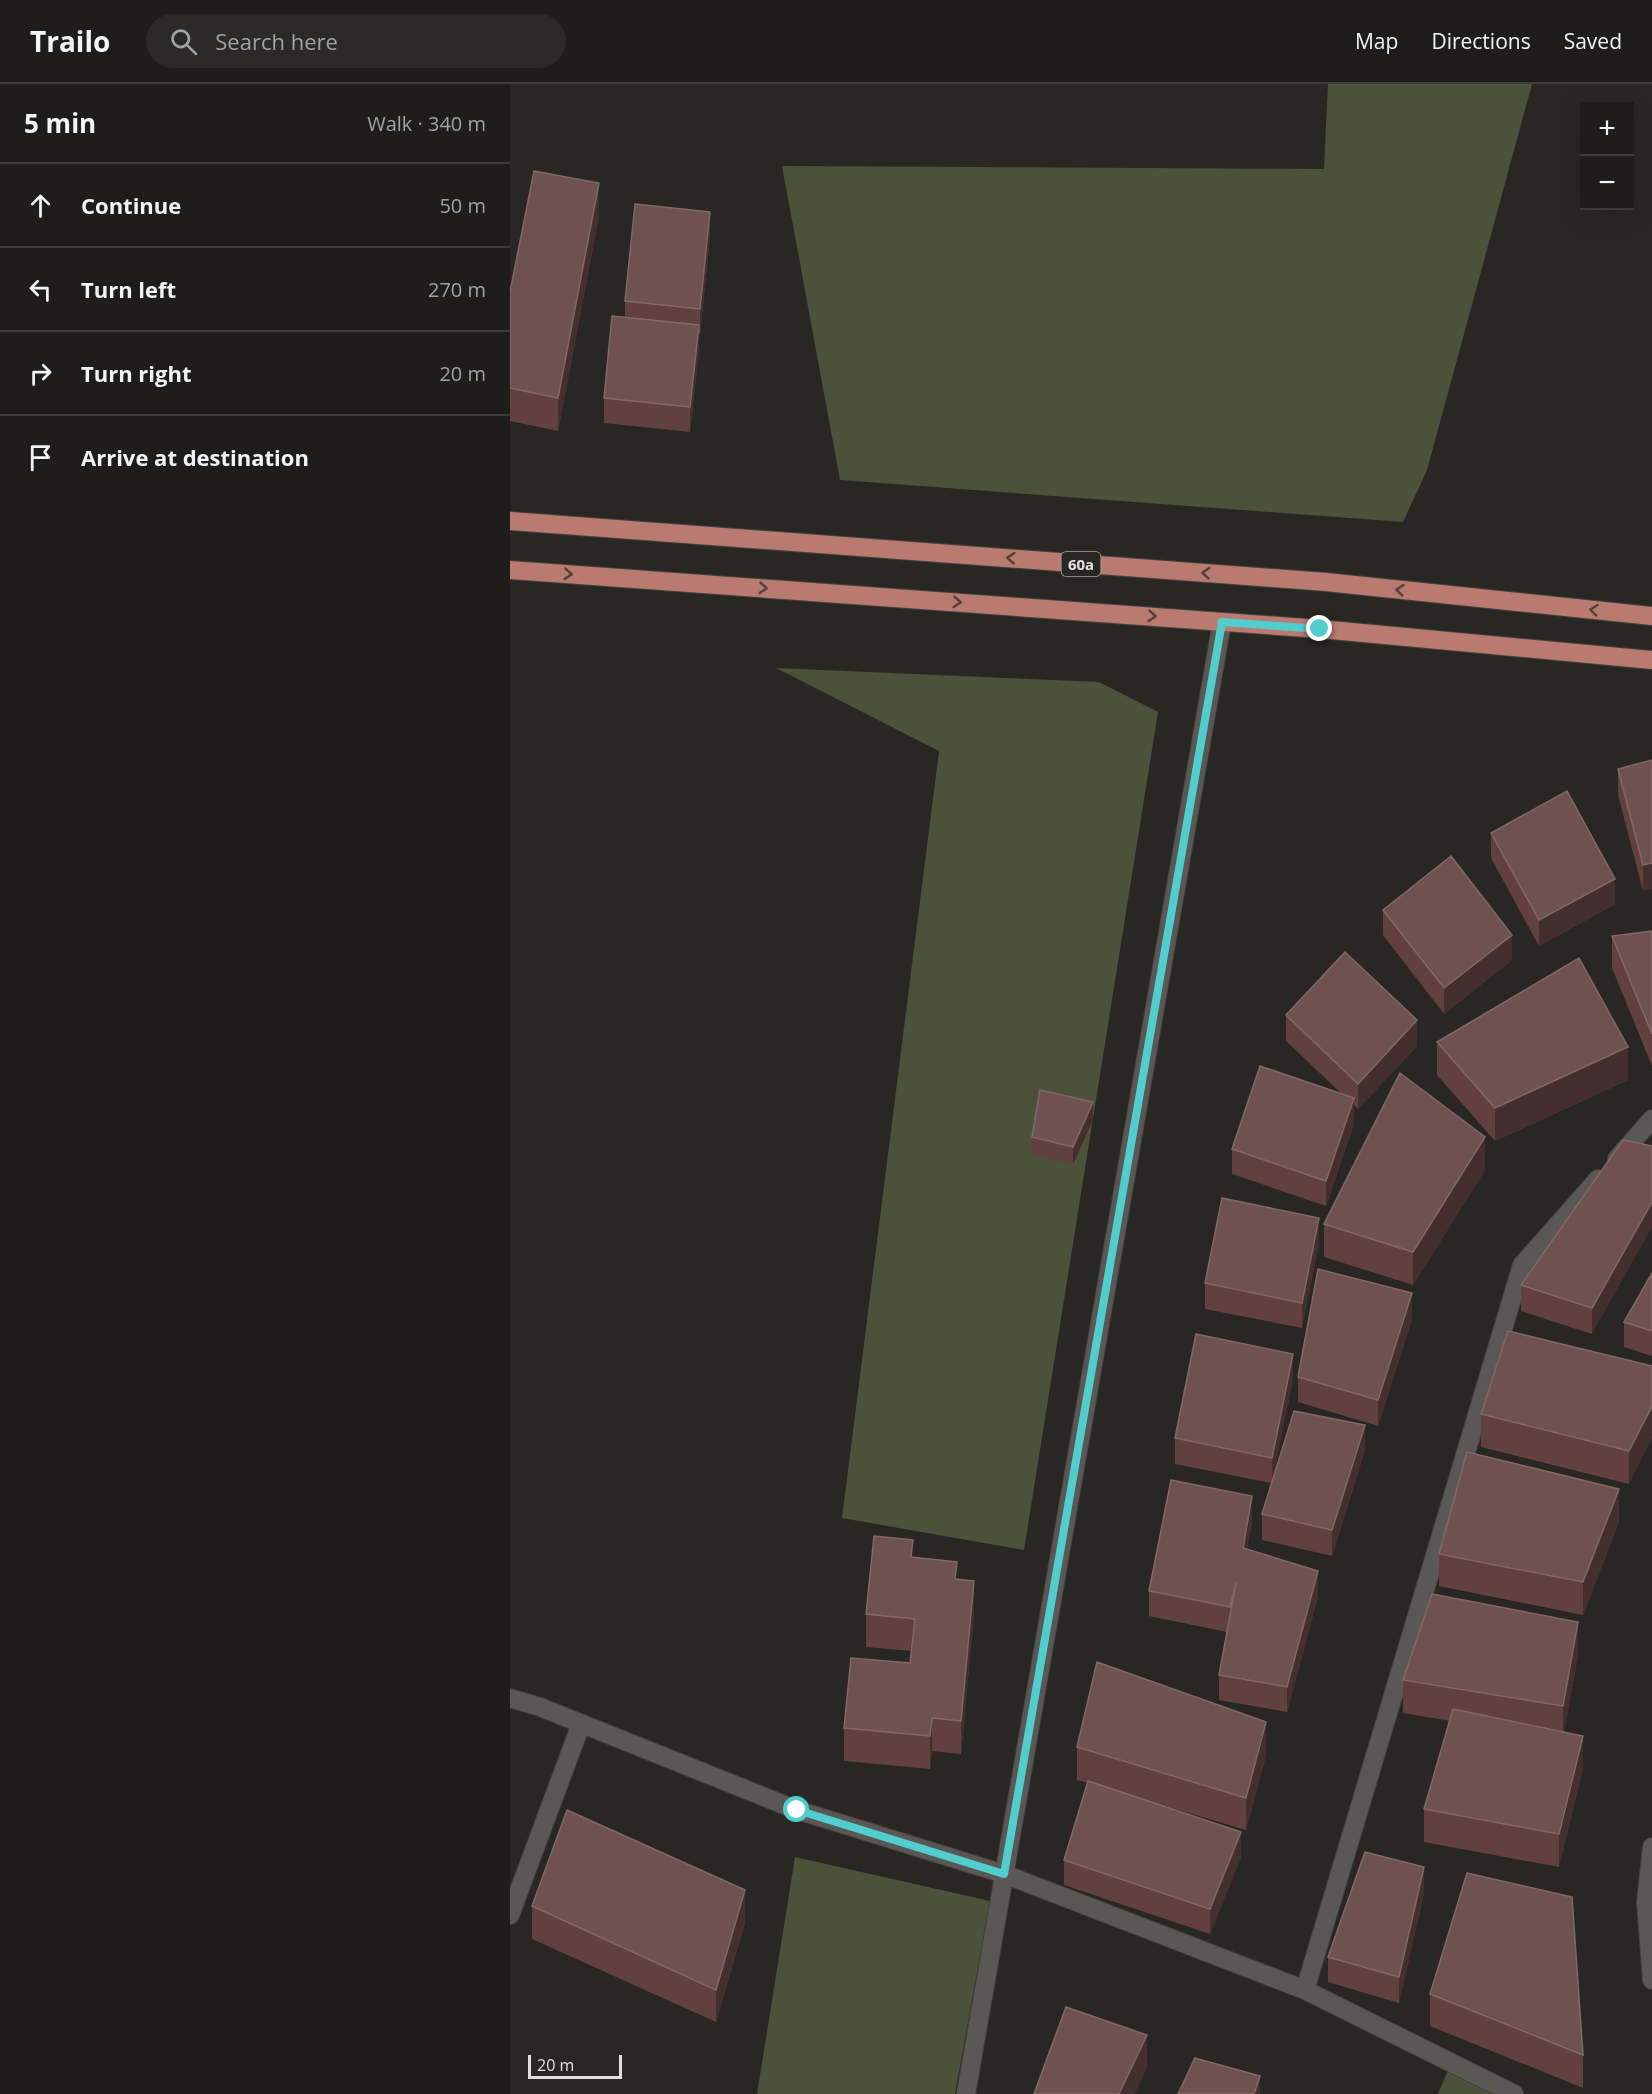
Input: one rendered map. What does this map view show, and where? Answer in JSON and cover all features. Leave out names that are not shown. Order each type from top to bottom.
[{"type":"main road","name":"60a","points":[[510,521],[1326,582],[1652,615]]},
{"type":"main road","points":[[510,570],[1222,622],[1652,660]]},
{"type":"street","points":[[966,2094],[1222,622]]},
{"type":"street","points":[[1305,1990],[1522,1265],[1652,1119]]},
{"type":"street","points":[[510,1698],[540,1707],[797,1810],[1004,1874],[1305,1990],[1515,2094]]},
{"type":"street","points":[[510,1915],[581,1724]]},
{"type":"street","points":[[1652,1847],[1646,1902],[1652,1980]]},
{"type":"green space","points":[[1328,84],[1532,84],[1427,470],[1403,522],[840,480],[782,166],[1324,169]]},
{"type":"green space","points":[[776,668],[1099,682],[1158,712],[1024,1550],[842,1518],[939,751]]},
{"type":"green space","points":[[795,1857],[990,1901],[955,2094],[757,2094]]},
{"type":"green space","points":[[1451,2063],[1514,2094],[1438,2094]]},
{"type":"building","points":[[534,171],[599,183],[558,398],[510,388],[510,292]]},
{"type":"building","points":[[635,204],[710,212],[700,309],[625,301]]},
{"type":"building","points":[[612,316],[699,325],[690,407],[604,398]]},
{"type":"building","points":[[1652,760],[1652,863],[1643,865],[1618,769]]},
{"type":"building","points":[[1567,791],[1615,879],[1539,920],[1491,833]]},
{"type":"building","points":[[1451,856],[1512,935],[1444,988],[1383,910]]},
{"type":"building","points":[[1652,931],[1652,1034],[1612,936]]},
{"type":"building","points":[[1345,952],[1417,1020],[1358,1084],[1286,1015]]},
{"type":"building","points":[[1579,958],[1628,1047],[1495,1108],[1437,1042]]},
{"type":"building","points":[[1260,1066],[1354,1098],[1326,1181],[1232,1149]]},
{"type":"building","points":[[1400,1073],[1485,1137],[1413,1252],[1324,1224]]},
{"type":"building","points":[[1040,1090],[1093,1102],[1073,1147],[1032,1137]]},
{"type":"building","points":[[1623,1140],[1652,1146],[1652,1202],[1592,1308],[1521,1285]]},
{"type":"building","points":[[1222,1198],[1319,1218],[1302,1303],[1205,1283]]},
{"type":"building","points":[[1318,1269],[1412,1293],[1378,1400],[1298,1377]]},
{"type":"building","points":[[1652,1273],[1652,1331],[1624,1322]]},
{"type":"building","points":[[1508,1331],[1652,1366],[1652,1406],[1629,1451],[1481,1414]]},
{"type":"building","points":[[1196,1334],[1293,1354],[1272,1458],[1175,1438]]},
{"type":"building","points":[[1294,1411],[1365,1425],[1332,1530],[1262,1514]]},
{"type":"building","points":[[1467,1452],[1619,1489],[1583,1582],[1439,1554]]},
{"type":"building","points":[[1171,1480],[1252,1496],[1243,1548],[1318,1571],[1287,1687],[1219,1675],[1236,1583],[1230,1607],[1149,1591]]},
{"type":"building","points":[[874,1536],[913,1540],[911,1557],[957,1562],[955,1579],[974,1581],[961,1721],[932,1718],[930,1736],[844,1728],[851,1658],[910,1663],[915,1619],[866,1614]]},
{"type":"building","points":[[1432,1594],[1578,1622],[1563,1706],[1403,1680]]},
{"type":"building","points":[[1097,1662],[1266,1722],[1246,1798],[1077,1747]]},
{"type":"building","points":[[1453,1709],[1583,1736],[1559,1834],[1424,1809]]},
{"type":"building","points":[[1088,1781],[1241,1832],[1210,1909],[1064,1860]]},
{"type":"building","points":[[567,1810],[745,1890],[716,1990],[532,1906]]},
{"type":"building","points":[[1365,1852],[1424,1867],[1399,1977],[1328,1957]]},
{"type":"building","points":[[1467,1873],[1572,1897],[1583,2055],[1430,1994]]},
{"type":"building","points":[[1066,2007],[1147,2035],[1119,2094],[1034,2094]]},
{"type":"building","points":[[1195,2058],[1260,2076],[1254,2094],[1178,2094]]},
{"type":"route","points":[[797,1810],[1004,1874],[1222,622],[1320,629]]}]
